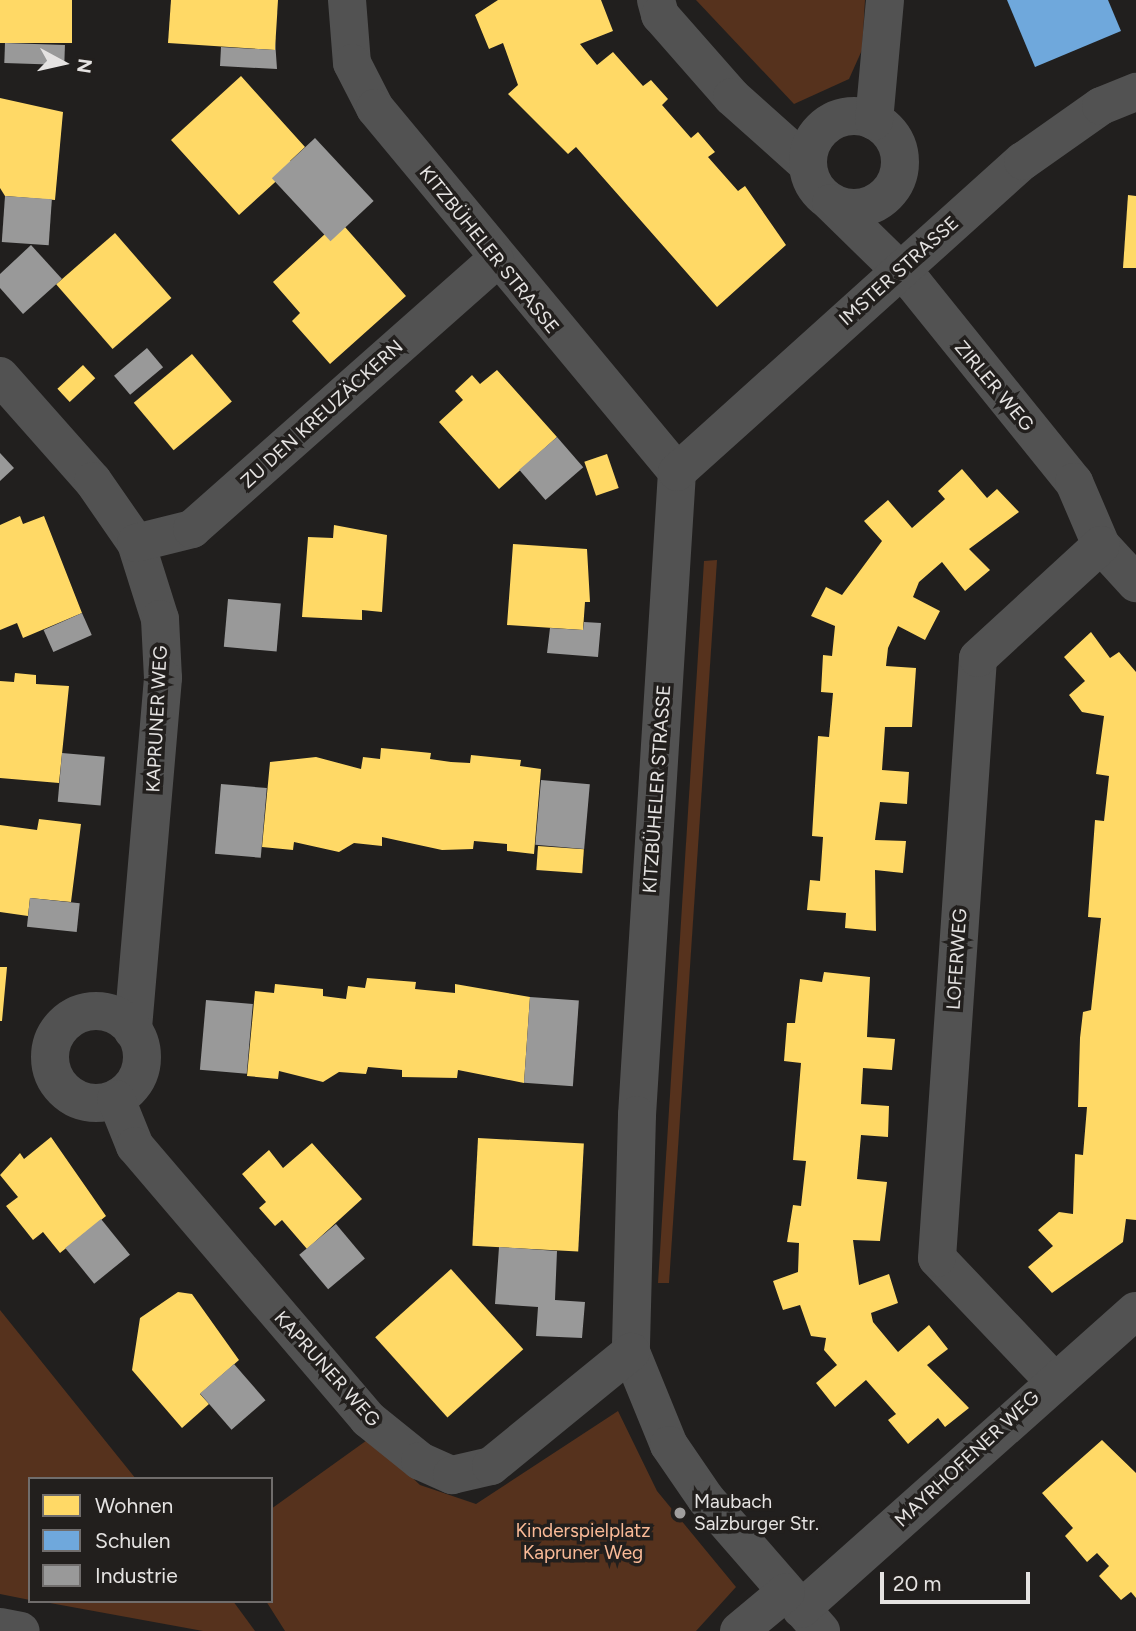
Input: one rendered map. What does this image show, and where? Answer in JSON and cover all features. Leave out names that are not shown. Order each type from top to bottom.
[{"type":"street","name":"KITZBÜHELER STRASSE","points":[[347,0],[352,63],[375,108],[495,261],[677,472],[632,1208],[631,1352],[668,1445],[803,1611]]},
{"type":"street","points":[[656,0],[660,15],[732,97],[808,165]]},
{"type":"street","points":[[874,121],[885,0]]},
{"type":"street","name":"IMSTER STRASSE","points":[[677,472],[1023,161],[1101,106],[1136,92]]},
{"type":"street","points":[[850,117],[874,121],[895,142],[895,185],[859,208],[831,203],[811,181],[809,149],[828,124],[850,117]]},
{"type":"street","name":"ZIRLER WEG","points":[[831,203],[900,270],[1074,482],[1101,545],[1136,583]]},
{"type":"street","name":"ZU DEN KREUZÄCKERN","points":[[136,543],[192,529],[495,261]]},
{"type":"street","name":"KAPRUNER WEG","points":[[0,376],[93,481],[136,543],[160,619],[163,678],[134,1031]]},
{"type":"street","name":"LOFERWEG","points":[[1053,1380],[937,1258],[978,658],[1101,545]]},
{"type":"street","points":[[85,1012],[117,1016],[134,1031],[142,1066],[116,1099],[88,1103],[63,1089],[50,1060],[52,1044],[71,1018],[85,1012]]},
{"type":"street","name":"KAPRUNER WEG","points":[[116,1099],[135,1146],[368,1419],[420,1461],[452,1475],[491,1466],[631,1352]]},
{"type":"street","name":"MAYRHOFENER WEG","points":[[740,1631],[803,1611],[1053,1380],[1136,1311]]},
{"type":"street","points":[[0,1627],[20,1631]]},
{"type":"green space","points":[[696,0],[865,0],[862,50],[849,79],[794,104]]},
{"type":"green space","points":[[717,560],[669,1283],[658,1283],[704,561]]},
{"type":"green space","points":[[0,1310],[134,1477],[28,1477],[28,1600],[0,1594]]},
{"type":"green space","name":"Kinderspielplatz Kapruner Weg","points":[[618,1411],[657,1491],[736,1587],[696,1631],[285,1631],[267,1603],[273,1603],[273,1508],[370,1438],[420,1485],[476,1504]]},
{"type":"green space","points":[[50,1603],[234,1603],[255,1631],[203,1631]]},
{"type":"building: Wohnen","points":[[0,0],[72,0],[72,43],[0,43]]},
{"type":"building: Wohnen","points":[[171,0],[278,0],[275,50],[168,43]]},
{"type":"building: Wohnen","points":[[498,0],[601,0],[613,31],[580,44],[597,65],[613,52],[643,86],[651,80],[668,99],[662,105],[691,138],[698,132],[715,152],[708,157],[738,191],[745,186],[786,245],[717,307],[576,147],[568,154],[508,94],[518,85],[503,43],[489,49],[475,15]]},
{"type":"building: Wohnen","points":[[241,76],[305,147],[290,161],[294,165],[239,215],[171,140]]},
{"type":"building: Wohnen","points":[[0,98],[63,112],[55,200],[5,196],[0,188]]},
{"type":"building: Wohnen","points":[[1128,195],[1136,196],[1136,268],[1123,268]]},
{"type":"building: Wohnen","points":[[345,227],[406,296],[330,364],[292,321],[300,313],[273,282],[325,234]]},
{"type":"building: Wohnen","points":[[115,233],[171,298],[113,349],[56,284]]},
{"type":"building: Wohnen","points":[[192,354],[232,401],[174,450],[134,403]]},
{"type":"building: Wohnen","points":[[83,365],[95,378],[70,402],[57,389]]},
{"type":"building: Wohnen","points":[[497,370],[557,437],[499,489],[439,422],[463,400],[455,391],[472,375],[480,384]]},
{"type":"building: Wohnen","points":[[607,454],[619,488],[596,496],[584,462]]},
{"type":"building: Wohnen","points":[[962,469],[987,498],[997,489],[1019,512],[969,549],[990,570],[965,591],[942,562],[919,582],[913,597],[940,611],[925,640],[898,626],[888,648],[886,666],[916,668],[912,727],[885,727],[882,770],[909,772],[907,804],[880,802],[875,840],[906,841],[903,873],[875,870],[876,931],[845,928],[846,913],[807,910],[810,880],[820,881],[823,837],[812,836],[818,736],[829,737],[833,693],[821,692],[823,655],[832,656],[835,626],[811,616],[826,587],[842,595],[882,541],[864,521],[888,500],[912,528],[945,499],[938,491]]},
{"type":"building: Wohnen","points":[[20,516],[23,524],[44,516],[82,613],[23,638],[17,623],[0,630],[0,525]]},
{"type":"building: Wohnen","points":[[334,525],[387,535],[382,612],[362,610],[362,620],[302,617],[308,537],[333,538]]},
{"type":"building: Wohnen","points":[[513,544],[587,549],[590,602],[585,602],[583,630],[507,625]]},
{"type":"building: Wohnen","points":[[1091,632],[1110,658],[1119,652],[1136,672],[1136,1220],[1126,1219],[1123,1242],[1052,1293],[1028,1267],[1053,1246],[1038,1230],[1059,1212],[1073,1214],[1075,1154],[1083,1155],[1087,1107],[1078,1107],[1080,1038],[1083,1012],[1091,1010],[1101,918],[1088,917],[1095,820],[1104,821],[1109,776],[1096,774],[1104,716],[1082,712],[1069,695],[1085,681],[1064,657]]},
{"type":"building: Wohnen","points":[[15,673],[36,675],[36,684],[69,686],[59,783],[0,778],[0,681],[14,682]]},
{"type":"building: Wohnen","points":[[381,748],[431,753],[430,759],[451,762],[470,763],[471,755],[521,760],[520,766],[541,769],[534,854],[507,851],[507,844],[474,841],[473,849],[442,850],[382,837],[382,846],[354,843],[339,852],[294,842],[293,850],[262,847],[270,762],[316,757],[361,769],[363,757],[380,759]]},
{"type":"building: Wohnen","points":[[39,819],[81,824],[71,902],[30,898],[28,916],[0,912],[0,825],[37,830]]},
{"type":"building: Wohnen","points":[[538,846],[584,849],[582,873],[536,870]]},
{"type":"building: Wohnen","points":[[0,967],[7,967],[2,1021],[0,1021]]},
{"type":"building: Wohnen","points":[[824,972],[870,977],[867,1037],[895,1039],[892,1070],[863,1068],[861,1104],[889,1106],[888,1137],[861,1135],[857,1179],[887,1182],[880,1241],[853,1240],[859,1285],[889,1274],[898,1303],[871,1313],[873,1322],[898,1352],[929,1325],[948,1349],[927,1365],[969,1408],[945,1427],[938,1418],[908,1444],[888,1420],[896,1414],[866,1380],[835,1407],[816,1383],[837,1365],[824,1350],[826,1338],[811,1336],[800,1305],[783,1310],[773,1281],[798,1272],[799,1243],[787,1242],[793,1205],[801,1206],[806,1161],[793,1160],[801,1063],[784,1061],[787,1023],[795,1023],[800,979],[822,982]]},
{"type":"building: Wohnen","points":[[367,978],[416,982],[415,989],[455,993],[455,984],[530,997],[524,1083],[458,1070],[457,1078],[402,1077],[402,1070],[368,1067],[366,1074],[339,1072],[323,1082],[279,1071],[278,1079],[247,1076],[255,991],[274,993],[275,984],[323,989],[323,996],[346,999],[348,986],[365,988]]},
{"type":"building: Wohnen","points":[[51,1137],[106,1216],[60,1253],[43,1232],[33,1240],[6,1206],[18,1197],[0,1175],[20,1153],[24,1159]]},
{"type":"building: Wohnen","points":[[478,1138],[584,1144],[578,1251],[472,1246]]},
{"type":"building: Wohnen","points":[[312,1143],[362,1199],[307,1249],[282,1220],[275,1226],[259,1208],[266,1202],[242,1174],[269,1150],[283,1168]]},
{"type":"building: Wohnen","points":[[451,1269],[523,1349],[447,1418],[375,1337]]},
{"type":"building: Wohnen","points":[[178,1292],[192,1294],[239,1360],[200,1394],[209,1404],[182,1428],[132,1370],[140,1318]]},
{"type":"building: Wohnen","points":[[1102,1440],[1136,1473],[1136,1598],[1131,1592],[1121,1600],[1099,1576],[1109,1566],[1097,1553],[1087,1562],[1065,1536],[1073,1528],[1042,1493]]},
{"type":"building: Schulen","points":[[1007,0],[1108,0],[1121,31],[1035,67]]},
{"type":"building: Industrie","points":[[275,40],[277,69],[220,66],[221,47],[275,50]]},
{"type":"building: Industrie","points":[[5,43],[65,45],[64,65],[4,63]]},
{"type":"building: Industrie","points":[[315,138],[374,201],[331,241],[272,178]]},
{"type":"building: Industrie","points":[[5,196],[52,199],[49,245],[2,242]]},
{"type":"building: Industrie","points":[[31,245],[62,279],[23,314],[0,288],[0,274]]},
{"type":"building: Industrie","points":[[147,348],[163,367],[130,395],[114,376]]},
{"type":"building: Industrie","points":[[557,437],[583,467],[546,500],[519,470]]},
{"type":"building: Industrie","points":[[0,453],[14,468],[0,481]]},
{"type":"building: Industrie","points":[[228,599],[281,604],[277,651],[224,647]]},
{"type":"building: Industrie","points":[[82,613],[92,635],[53,652],[44,630]]},
{"type":"building: Industrie","points":[[584,622],[601,623],[598,657],[547,653],[550,628],[583,630]]},
{"type":"building: Industrie","points":[[62,753],[105,757],[101,806],[58,802]]},
{"type":"building: Industrie","points":[[541,780],[590,784],[584,849],[535,845]]},
{"type":"building: Industrie","points":[[221,784],[267,788],[261,858],[215,854]]},
{"type":"building: Industrie","points":[[30,898],[80,903],[77,932],[27,927]]},
{"type":"building: Industrie","points":[[530,997],[579,1000],[573,1086],[524,1083]]},
{"type":"building: Industrie","points":[[206,1000],[253,1004],[247,1074],[200,1070]]},
{"type":"building: Industrie","points":[[101,1219],[130,1255],[94,1284],[65,1248]]},
{"type":"building: Industrie","points":[[336,1224],[365,1258],[328,1289],[299,1255]]},
{"type":"building: Industrie","points":[[499,1247],[557,1251],[555,1300],[585,1302],[582,1338],[536,1336],[538,1307],[495,1304]]},
{"type":"building: Industrie","points":[[234,1364],[265,1400],[232,1430],[200,1394]]},
{"type":"place","name":"Maubach Salzburger Str.","points":[[680,1513]]}]
